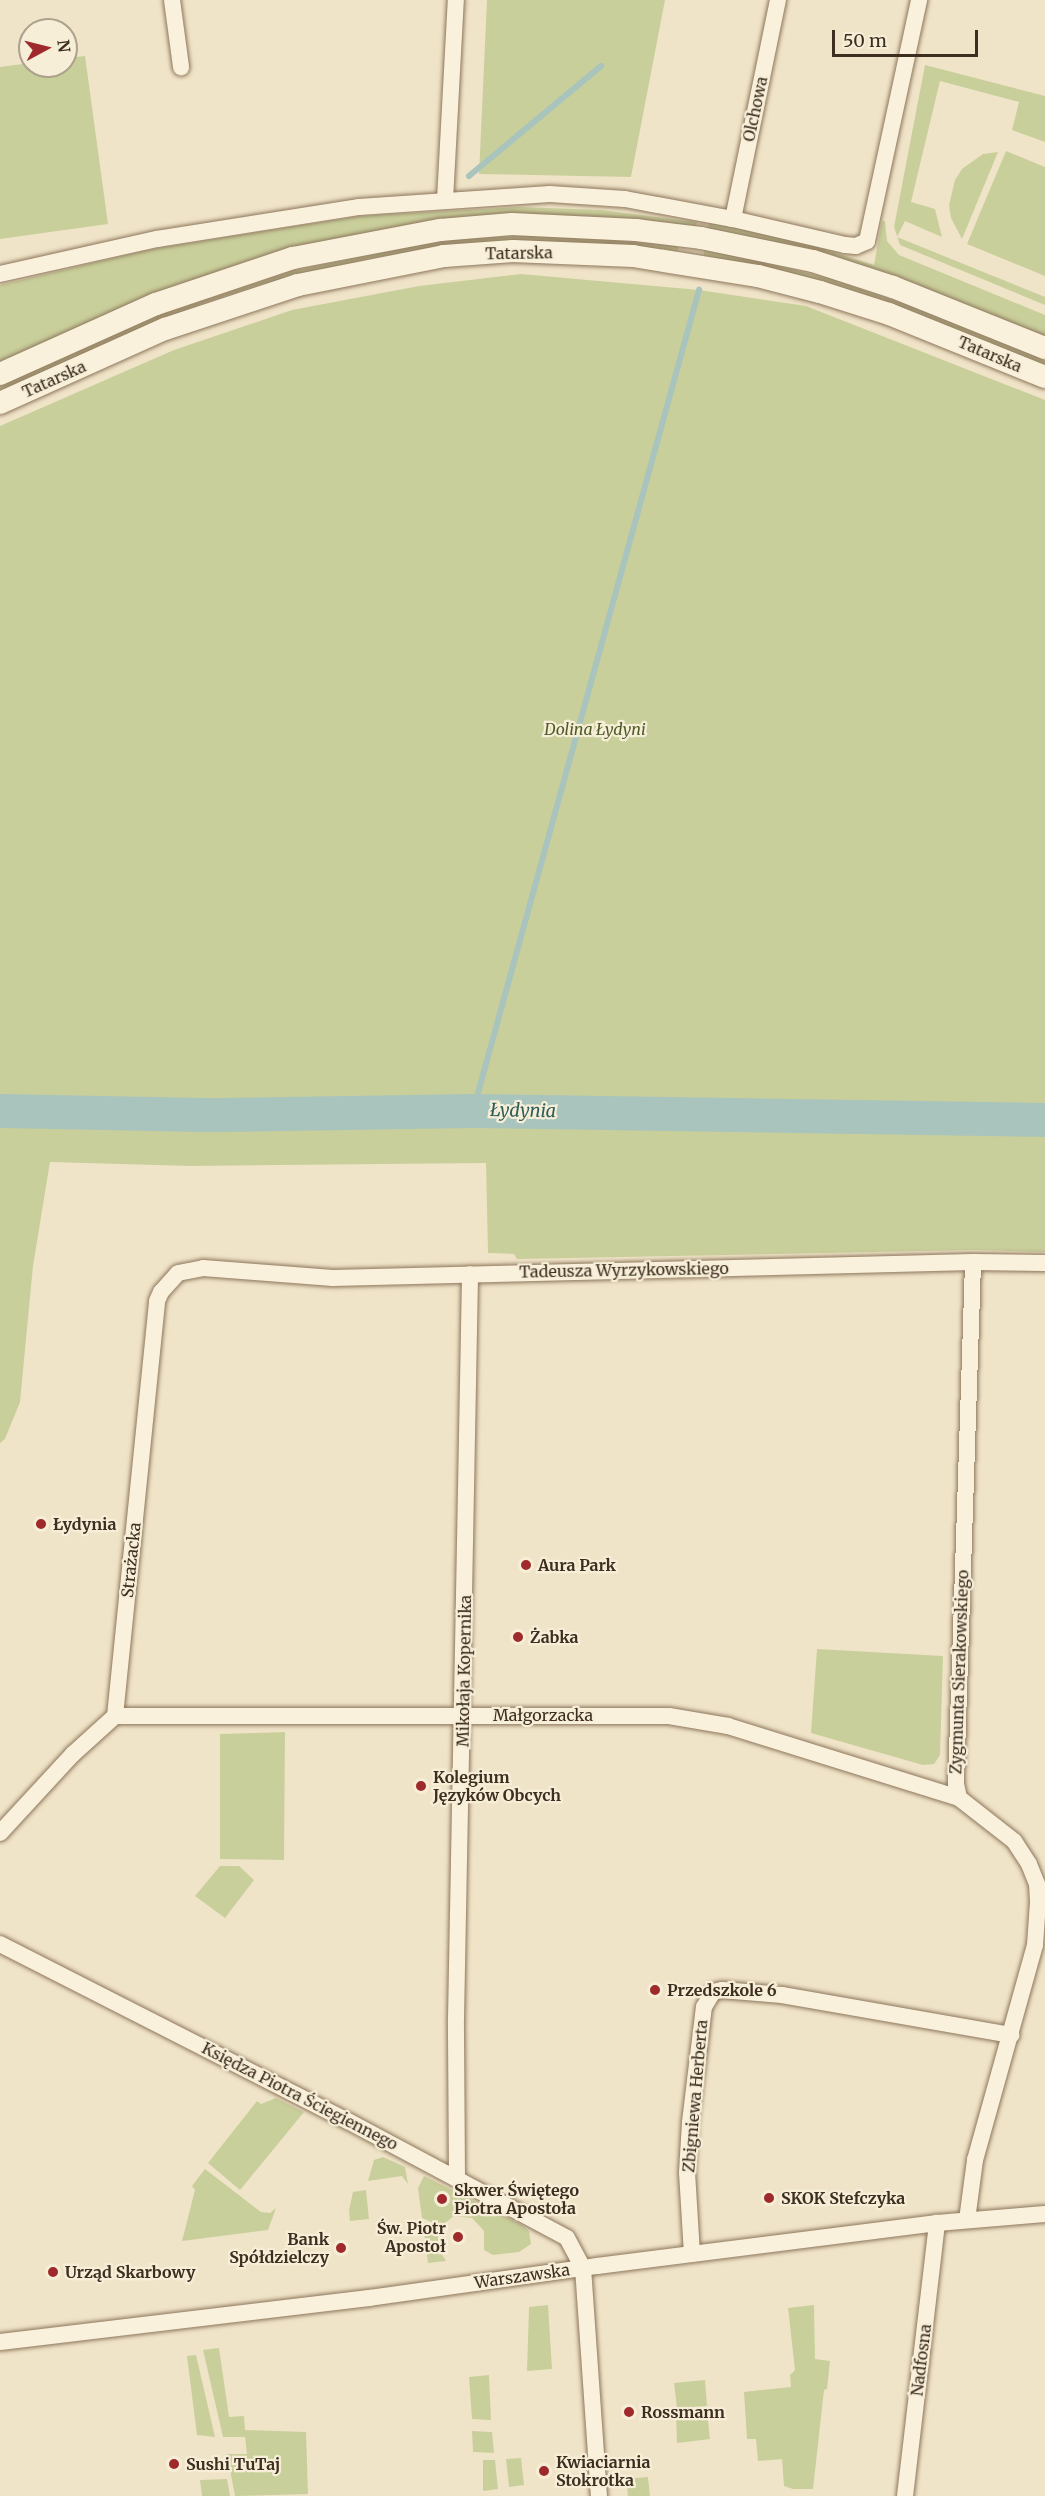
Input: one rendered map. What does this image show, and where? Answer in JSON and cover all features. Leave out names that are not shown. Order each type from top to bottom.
[{"type":"main road","name":"Tatarska","points":[[0,374],[156,304],[293,258],[440,230],[512,224],[636,230],[701,238],[813,261],[893,287],[1045,348]]},
{"type":"main road","name":"Tatarska","points":[[0,403],[165,329],[298,285],[444,256],[513,251],[633,256],[758,276],[820,292],[889,314],[1045,377]]},
{"type":"street","points":[[172,0],[181,67]]},
{"type":"street","points":[[445,200],[456,0]]},
{"type":"street","name":"Olchowa","points":[[733,219],[778,0]]},
{"type":"street","points":[[0,274],[157,239],[359,207],[560,194],[625,199],[733,219],[856,246],[867,241],[919,0]]},
{"type":"street","name":"Tadeusza Wyrzykowskiego","points":[[203,1268],[333,1278],[974,1262],[1045,1263]]},
{"type":"street","name":"Zygmunta Sierakowskiego","points":[[967,2220],[975,2160],[1040,1946],[1037,1884],[1029,1864],[1014,1841],[959,1798],[956,1784],[955,1744],[974,1262]]},
{"type":"street","name":"Strażacka","points":[[115,1716],[158,1301],[161,1292],[178,1273],[203,1268]]},
{"type":"street","name":"Mikołaja Kopernika","points":[[457,2177],[456,2019],[464,1715],[470,1274]]},
{"type":"street","points":[[0,1833],[73,1754],[115,1716]]},
{"type":"street","name":"Małgorzacka","points":[[115,1716],[669,1716],[728,1726],[959,1798]]},
{"type":"street","name":"Księdza Piotra Ściegiennego","points":[[0,1944],[457,2177],[567,2238],[583,2268]]},
{"type":"street","name":"Zbigniewa Herberta","points":[[693,2254],[687,2173],[690,2122],[704,2007],[713,1992],[722,1990],[782,1995],[1012,2035]]},
{"type":"street","name":"Warszawska","points":[[0,2342],[369,2298],[937,2223],[1045,2214]]},
{"type":"street","name":"Nadfosna","points":[[905,2496],[937,2223]]},
{"type":"street","points":[[583,2268],[599,2496]]},
{"type":"green space","points":[[487,0],[665,0],[631,177],[479,174]]},
{"type":"green space","points":[[85,56],[108,224],[0,239],[0,67],[18,65],[18,78],[78,78],[78,57]]},
{"type":"green space","points":[[925,65],[1045,96],[1045,142],[1012,130],[1019,102],[940,81],[911,202],[935,209],[942,237],[905,221],[897,237],[894,227]]},
{"type":"green space","points":[[1006,151],[1045,167],[1045,276],[967,244]]},
{"type":"green space","points":[[998,152],[962,239],[951,218],[949,205],[955,180],[962,169],[983,154]]},
{"type":"green space","points":[[519,207],[601,210],[697,222],[696,227],[603,217],[525,215],[424,223],[365,233],[250,260],[159,292],[0,362],[0,285],[152,249],[360,216]]},
{"type":"green space","points":[[882,221],[885,221],[887,241],[899,255],[1045,315],[1045,337],[708,229],[709,223],[785,237],[874,265]]},
{"type":"green space","points":[[548,235],[678,246],[678,251],[612,244],[525,241],[445,247],[378,257],[263,284],[209,301],[142,327],[0,392],[0,385],[142,321],[291,271],[414,246],[471,238]]},
{"type":"green space","points":[[897,237],[1045,297],[1045,305],[900,245]]},
{"type":"green space","points":[[704,249],[829,278],[951,320],[1045,359],[1045,365],[873,297],[771,268],[704,256]]},
{"type":"green space","name":"Dolina Łydyni","points":[[521,274],[699,290],[806,306],[1045,400],[1045,1252],[974,1250],[517,1259],[514,1254],[488,1253],[486,1163],[192,1166],[50,1162],[33,1266],[20,1402],[5,1439],[0,1443],[0,426],[174,350],[292,310],[419,286]]},
{"type":"green space","points":[[817,1649],[943,1656],[940,1755],[934,1764],[923,1765],[811,1733]]},
{"type":"green space","points":[[285,1732],[284,1860],[220,1859],[220,1734]]},
{"type":"green space","points":[[220,1866],[239,1866],[254,1880],[225,1918],[195,1896]]},
{"type":"green space","points":[[276,2098],[304,2112],[240,2190],[208,2163],[257,2101],[261,2104]]},
{"type":"green space","points":[[383,2157],[405,2167],[408,2184],[402,2176],[368,2181],[374,2160]]},
{"type":"green space","points":[[205,2169],[261,2212],[270,2213],[276,2208],[268,2230],[182,2241],[195,2190],[192,2186]]},
{"type":"green space","points":[[424,2176],[522,2225],[529,2231],[531,2244],[519,2252],[493,2255],[484,2250],[484,2231],[472,2218],[454,2216],[441,2226],[422,2218],[418,2188]]},
{"type":"green space","points":[[366,2190],[369,2219],[350,2221],[349,2210],[353,2192]]},
{"type":"green space","points":[[423,2225],[438,2232],[438,2248],[446,2261],[428,2263]]},
{"type":"green space","points":[[548,2305],[552,2369],[527,2371],[529,2307]]},
{"type":"green space","points":[[814,2305],[815,2359],[830,2361],[827,2389],[824,2390],[813,2489],[793,2489],[784,2486],[782,2459],[758,2461],[756,2439],[747,2439],[744,2392],[791,2387],[790,2375],[795,2370],[788,2308]]},
{"type":"green space","points":[[219,2348],[229,2417],[244,2416],[245,2430],[306,2432],[308,2494],[235,2496],[227,2454],[247,2454],[245,2437],[223,2437],[203,2350]]},
{"type":"green space","points":[[196,2355],[215,2437],[197,2435],[187,2356]]},
{"type":"green space","points":[[489,2375],[491,2420],[472,2419],[469,2377]]},
{"type":"green space","points":[[705,2380],[707,2406],[677,2408],[674,2383]]},
{"type":"green space","points":[[707,2411],[710,2439],[677,2443],[676,2413]]},
{"type":"green space","points":[[472,2431],[492,2432],[494,2453],[473,2452]]},
{"type":"green space","points":[[521,2458],[524,2485],[509,2487],[506,2459]]},
{"type":"green space","points":[[483,2460],[495,2460],[498,2489],[483,2491]]},
{"type":"green space","points":[[648,2477],[650,2496],[628,2496],[626,2479]]},
{"type":"green space","points":[[227,2479],[230,2496],[202,2496],[200,2480]]},
{"type":"waterway","points":[[469,176],[601,66]]},
{"type":"waterway","points":[[473,1111],[699,290]]},
{"type":"waterway","name":"Łydynia","points":[[0,1111],[217,1115],[473,1111],[1045,1120]]},
{"type":"place","name":"Łydynia","points":[[41,1524]]},
{"type":"place","name":"Aura Park","points":[[526,1565]]},
{"type":"place","name":"Żabka","points":[[518,1637]]},
{"type":"place","name":"Kolegium Języków Obcych","points":[[421,1786]]},
{"type":"place","name":"Przedszkole 6","points":[[655,1990]]},
{"type":"place","name":"SKOK Stefczyka","points":[[769,2198]]},
{"type":"place","name":"Skwer Świętego Piotra Apostoła","points":[[442,2199]]},
{"type":"place","name":"Św. Piotr Apostoł","points":[[458,2237]]},
{"type":"place","name":"Bank Spółdzielczy","points":[[341,2248]]},
{"type":"place","name":"Urząd Skarbowy","points":[[53,2272]]},
{"type":"place","name":"Rossmann","points":[[629,2412]]},
{"type":"place","name":"Sushi TuTaj","points":[[174,2464]]},
{"type":"place","name":"Kwiaciarnia Stokrotka","points":[[544,2471]]}]
